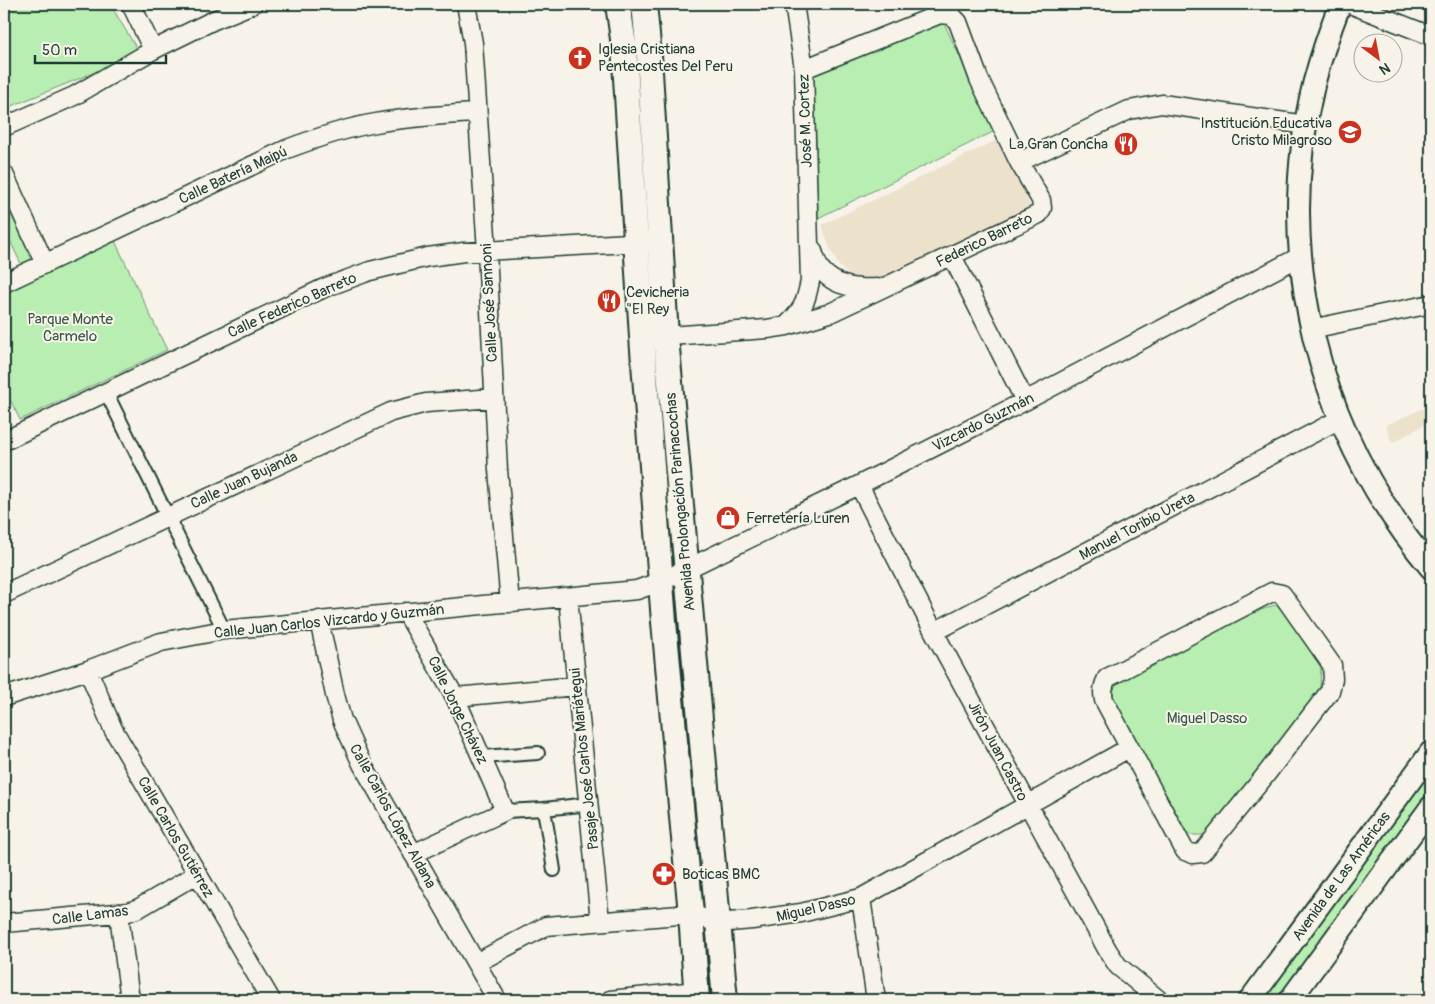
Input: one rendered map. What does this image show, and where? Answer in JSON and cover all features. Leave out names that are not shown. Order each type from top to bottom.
[{"type":"main road","name":"Avenida Prolongación Parinacochas","points":[[618,4],[624,46],[642,337],[691,914],[696,996]]},
{"type":"main road","name":"Avenida Prolongación Parinacochas","points":[[644,4],[649,55],[666,337],[685,569],[725,1000]]},
{"type":"street","points":[[131,4],[153,50]]},
{"type":"street","points":[[4,127],[74,96],[153,50],[214,20],[253,4]]},
{"type":"street","name":"Calle José Sannoni","points":[[466,4],[473,42],[476,113],[487,251],[501,513],[510,603]]},
{"type":"street","name":"José M. Cortez","points":[[787,326],[798,314],[806,300],[810,281],[804,69],[794,4]]},
{"type":"street","points":[[1340,4],[1326,41],[1314,83],[1300,169],[1301,256],[1311,329],[1324,375],[1355,453],[1372,485],[1392,516],[1431,568]]},
{"type":"street","points":[[1350,4],[1431,36]]},
{"type":"street","points":[[804,69],[940,14],[951,15],[958,22],[979,79],[1019,162],[1129,110],[1162,104],[1306,126]]},
{"type":"street","name":"Calle Batería Maipú","points":[[6,278],[45,264],[287,149],[331,133],[375,123],[476,113]]},
{"type":"street","name":"Federico Barreto","points":[[642,337],[666,337],[787,326],[830,313],[885,288],[1039,214],[1042,208],[1042,200],[1019,162]]},
{"type":"street","points":[[4,174],[45,264]]},
{"type":"street","name":"José M. Cortez","points":[[808,239],[821,270],[837,283],[857,289],[885,288]]},
{"type":"street","name":"Calle Federico Barreto","points":[[4,441],[324,288],[361,274],[428,257],[487,251],[660,241]]},
{"type":"street","points":[[952,256],[1025,401]]},
{"type":"street","name":"Vizcardo Guzmán","points":[[662,580],[859,485],[1025,401],[1301,256]]},
{"type":"street","points":[[1311,329],[1431,304]]},
{"type":"street","points":[[106,392],[224,630]]},
{"type":"street","name":"Calle Juan Bujanda","points":[[4,594],[391,412],[426,403],[494,398]]},
{"type":"street","name":"Manuel Toribio Ureta","points":[[934,632],[1340,419]]},
{"type":"street","name":"Jirón Juan Castro","points":[[859,485],[934,632],[1112,959],[1125,973],[1159,1000]]},
{"type":"street","name":"Calle Juan Carlos Vizcardo y Guzmán","points":[[4,697],[88,670],[161,642],[224,630],[637,590],[662,580]]},
{"type":"street","points":[[1272,592],[1282,594],[1332,665],[1333,679],[1330,692],[1202,853],[1193,854],[1185,851],[1129,748],[1104,700],[1102,692],[1107,678],[1272,592]]},
{"type":"street","name":"Pasaje José Carlos Mariátegui","points":[[568,597],[600,921]]},
{"type":"street","name":"Calle Jorge Chávez","points":[[406,612],[454,697],[505,811]]},
{"type":"street","name":"Calle Carlos López Aldana","points":[[319,620],[335,694],[351,742],[497,1000]]},
{"type":"street","name":"Calle Carlos Gutiérrez","points":[[88,670],[113,729],[271,1000]]},
{"type":"street","points":[[454,697],[577,686]]},
{"type":"street","name":"Miguel Dasso","points":[[476,964],[546,926],[691,914],[718,923],[794,915],[861,898],[1129,748]]},
{"type":"street","name":"Avenida de Las Américas","points":[[1250,1000],[1431,752]]},
{"type":"street","points":[[482,757],[538,753]]},
{"type":"street","points":[[413,854],[505,811],[588,804]]},
{"type":"street","points":[[1290,1000],[1431,807]]},
{"type":"street","points":[[544,809],[554,870]]},
{"type":"street","name":"Calle Lamas","points":[[4,923],[119,914],[139,908],[197,874]]},
{"type":"street","points":[[861,898],[876,1000]]},
{"type":"street","points":[[119,914],[130,1000]]},
{"type":"street","points":[[610,1000],[696,996]]},
{"type":"shaded area","points":[[999,139],[1031,207],[877,283],[864,283],[850,276],[839,266],[830,249],[822,225]]},
{"type":"shaded area","points":[[1431,405],[1431,421],[1392,443],[1386,425]]},
{"type":"green space","points":[[4,4],[110,4],[140,54],[4,109]]},
{"type":"green space","points":[[943,21],[995,131],[818,218],[814,75]]},
{"type":"green space","points":[[4,198],[32,259],[21,264],[4,228]]},
{"type":"green space","name":"Parque Monte Carmelo","points":[[114,239],[167,350],[20,420],[4,387],[4,291]]},
{"type":"green space","name":"Miguel Dasso","points":[[1275,605],[1280,606],[1321,665],[1320,690],[1219,823],[1205,834],[1188,834],[1115,705],[1113,695],[1115,687],[1118,680],[1253,613]]},
{"type":"green space","points":[[1431,765],[1431,791],[1277,1000],[1263,1000],[1364,858]]},
{"type":"place","name":"Iglesia Cristiana Pentecostes Del Peru","points":[[580,58]]},
{"type":"place","name":"Institución Educativa Cristo Milagroso","points":[[1350,132]]},
{"type":"place","name":"La Gran Concha","points":[[1126,144]]},
{"type":"place","name":"Cevicheria \"El Rey","points":[[609,301]]},
{"type":"place","name":"Ferretería Luren","points":[[728,518]]},
{"type":"place","name":"Boticas BMC","points":[[664,874]]}]
